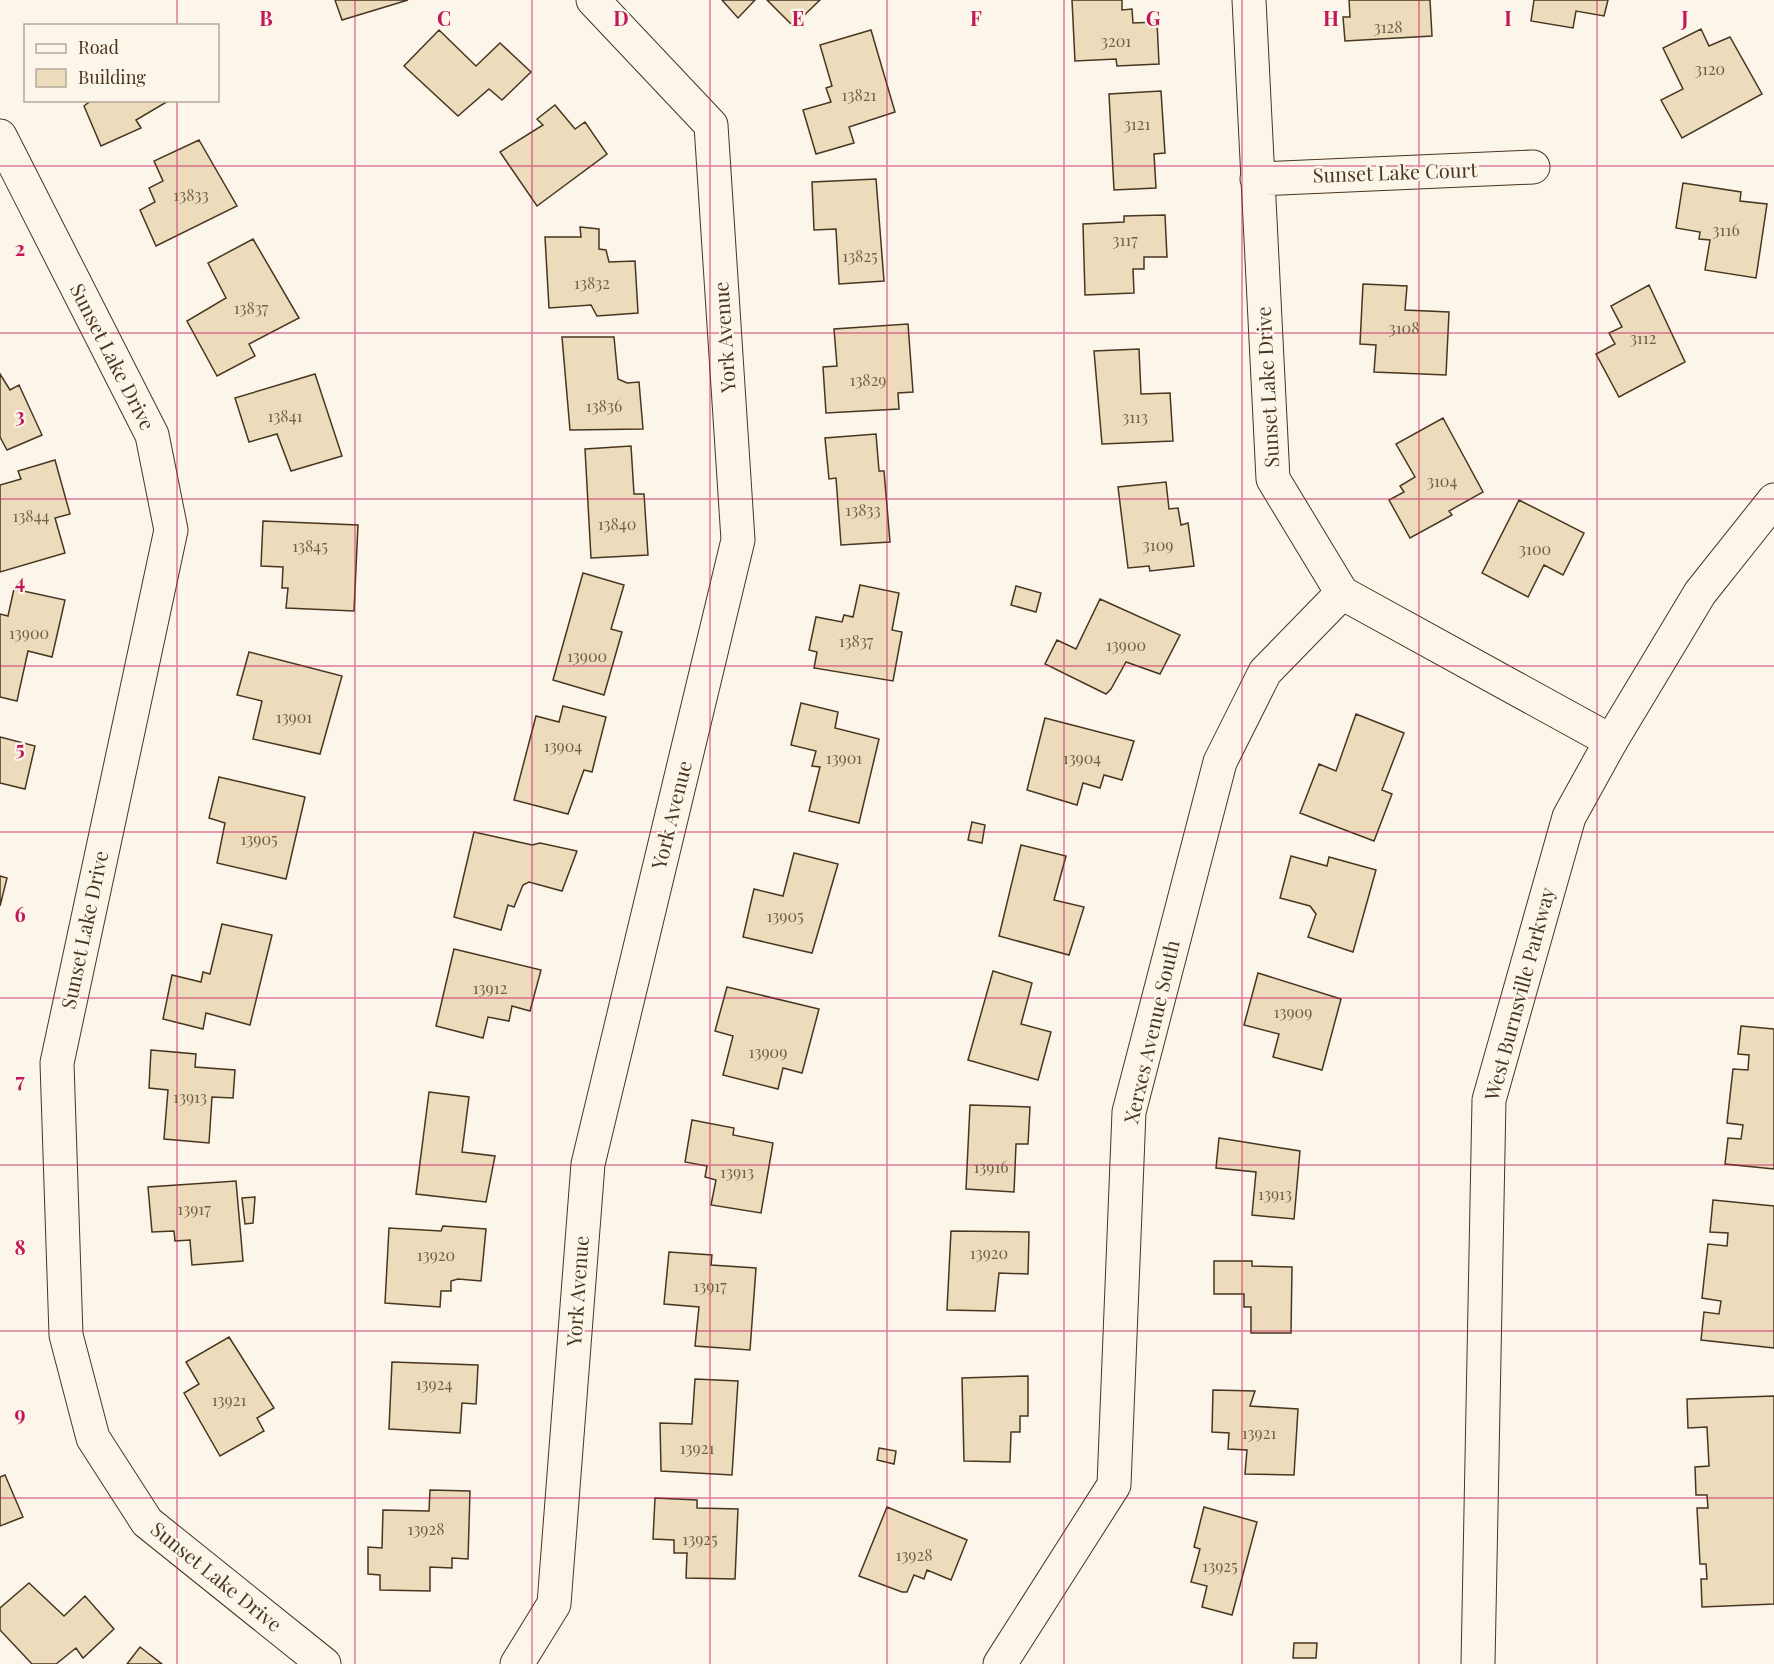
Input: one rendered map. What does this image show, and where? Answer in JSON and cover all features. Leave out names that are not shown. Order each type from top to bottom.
[{"type":"street","name":"York Avenue","points":[[517,1664],[554,1604],[588,1164],[738,540],[711,125],[593,0]]},
{"type":"street","name":"Sunset Lake Drive","points":[[1249,0],[1273,479],[1342,593],[1611,741]]},
{"type":"street","name":"Sunset Lake Drive","points":[[0,136],[152,435],[171,530],[57,1063],[66,1335],[93,1438],[147,1522],[324,1664]]},
{"type":"street","name":"Sunset Lake Court","points":[[1257,179],[1533,167]]},
{"type":"street","name":"West Burnsville Parkway","points":[[1478,1664],[1489,1100],[1569,817],[1611,741],[1700,593],[1774,500]]},
{"type":"street","name":"Xerxes Avenue South","points":[[1000,1664],[1114,1485],[1129,1112],[1220,762],[1265,672],[1342,593]]},
{"type":"building","points":[[335,0],[408,0],[342,20]]},
{"type":"building","points":[[722,0],[755,0],[738,18]]},
{"type":"building","points":[[767,0],[820,0],[793,26]]},
{"type":"building","points":[[1072,0],[1122,0],[1122,10],[1132,9],[1133,23],[1157,22],[1159,64],[1117,66],[1116,59],[1075,61]]},
{"type":"building","points":[[1349,0],[1430,0],[1432,36],[1345,41],[1343,17],[1350,17]]},
{"type":"building","points":[[1534,0],[1608,0],[1604,16],[1576,11],[1573,28],[1531,21]]},
{"type":"building","points":[[1701,29],[1709,46],[1730,37],[1762,94],[1682,138],[1661,100],[1683,89],[1663,48]]},
{"type":"building","points":[[439,30],[476,66],[500,43],[531,72],[502,100],[489,89],[458,116],[404,66]]},
{"type":"building","points":[[871,30],[895,112],[849,127],[854,143],[816,154],[803,110],[831,102],[826,88],[832,86],[820,45]]},
{"type":"building","points":[[1161,91],[1165,153],[1154,154],[1156,188],[1114,190],[1109,94]]},
{"type":"building","points":[[89,102],[167,102],[136,120],[141,128],[101,146],[84,106]]},
{"type":"building","points":[[555,105],[575,129],[585,122],[607,154],[537,206],[500,152],[543,125],[537,119]]},
{"type":"building","points":[[199,140],[237,206],[156,246],[140,210],[155,202],[149,188],[163,181],[154,161]]},
{"type":"building","points":[[876,179],[884,281],[839,284],[836,229],[814,230],[812,182]]},
{"type":"building","points":[[1683,183],[1741,192],[1740,201],[1767,204],[1756,278],[1705,270],[1710,240],[1699,239],[1700,232],[1676,228]]},
{"type":"building","points":[[1165,215],[1167,257],[1144,257],[1144,269],[1133,269],[1134,293],[1085,295],[1083,224],[1124,222],[1124,216]]},
{"type":"building","points":[[580,227],[599,229],[599,249],[606,250],[609,262],[635,261],[638,313],[597,316],[591,305],[549,308],[545,237],[581,237]]},
{"type":"building","points":[[253,239],[299,318],[249,344],[255,356],[217,376],[187,321],[226,298],[208,263]]},
{"type":"building","points":[[1363,284],[1407,286],[1405,310],[1449,312],[1446,375],[1374,372],[1376,345],[1360,344]]},
{"type":"building","points":[[1649,285],[1685,362],[1619,397],[1596,354],[1615,344],[1609,333],[1622,327],[1611,306]]},
{"type":"building","points":[[908,324],[913,392],[898,393],[899,409],[826,413],[823,367],[837,366],[834,329]]},
{"type":"building","points":[[562,337],[614,337],[618,379],[627,383],[639,382],[643,429],[570,430]]},
{"type":"building","points":[[1139,349],[1141,394],[1170,393],[1173,441],[1102,444],[1094,351]]},
{"type":"building","points":[[0,374],[10,390],[19,385],[42,435],[7,450],[0,437]]},
{"type":"building","points":[[315,374],[342,456],[291,471],[277,434],[249,442],[235,398]]},
{"type":"building","points":[[1443,418],[1483,492],[1449,511],[1452,515],[1410,538],[1389,500],[1404,492],[1400,486],[1415,477],[1396,444]]},
{"type":"building","points":[[876,434],[879,471],[884,471],[890,542],[841,545],[836,478],[829,479],[825,438]]},
{"type":"building","points":[[631,446],[634,494],[644,494],[648,555],[591,558],[585,449]]},
{"type":"building","points":[[55,460],[70,514],[55,518],[65,553],[0,572],[0,485],[21,479],[18,471]]},
{"type":"building","points":[[1166,482],[1169,509],[1178,508],[1181,525],[1188,523],[1194,566],[1150,571],[1149,566],[1128,568],[1118,487]]},
{"type":"building","points":[[1519,500],[1584,533],[1563,575],[1544,565],[1528,597],[1482,573]]},
{"type":"building","points":[[263,521],[358,525],[354,611],[286,608],[288,588],[282,588],[283,567],[261,566]]},
{"type":"building","points":[[583,573],[624,585],[611,629],[622,632],[604,695],[553,680]]},
{"type":"building","points":[[860,585],[899,593],[892,630],[902,632],[893,681],[814,668],[817,652],[809,650],[816,617],[842,622],[844,615],[853,617]]},
{"type":"building","points":[[1016,586],[1041,593],[1036,612],[1011,605]]},
{"type":"building","points":[[14,589],[65,600],[52,657],[28,651],[17,701],[0,697],[0,614],[8,616]]},
{"type":"building","points":[[1100,599],[1180,635],[1160,674],[1126,662],[1106,694],[1045,664],[1057,640],[1076,649]]},
{"type":"building","points":[[249,652],[342,676],[320,754],[253,739],[262,701],[237,695]]},
{"type":"building","points":[[801,703],[838,712],[835,728],[879,739],[859,823],[809,811],[820,767],[812,766],[816,751],[791,745]]},
{"type":"building","points":[[563,706],[606,717],[592,772],[584,770],[568,814],[514,800],[536,716],[559,722]]},
{"type":"building","points":[[1356,714],[1404,733],[1382,790],[1392,794],[1374,841],[1300,813],[1319,764],[1336,771]]},
{"type":"building","points":[[1045,718],[1134,741],[1122,780],[1104,775],[1100,788],[1083,783],[1077,805],[1027,790]]},
{"type":"building","points":[[0,737],[35,746],[25,789],[0,783]]},
{"type":"building","points":[[219,777],[305,797],[286,879],[217,863],[225,823],[209,818]]},
{"type":"building","points":[[972,822],[985,825],[982,843],[968,840]]},
{"type":"building","points":[[474,832],[532,845],[540,843],[577,851],[562,891],[529,882],[523,885],[514,907],[508,905],[501,930],[454,917]]},
{"type":"building","points":[[1021,845],[1066,856],[1054,900],[1084,907],[1069,955],[999,936]]},
{"type":"building","points":[[794,853],[838,864],[812,953],[743,937],[754,889],[783,896]]},
{"type":"building","points":[[1291,856],[1327,866],[1329,857],[1376,870],[1353,952],[1308,937],[1316,914],[1310,906],[1280,898]]},
{"type":"building","points":[[0,876],[7,878],[0,906]]},
{"type":"building","points":[[222,924],[272,935],[250,1025],[206,1013],[203,1029],[163,1019],[172,975],[201,982],[203,972],[210,974]]},
{"type":"building","points":[[454,949],[541,970],[530,1011],[512,1006],[509,1021],[488,1017],[483,1038],[436,1026]]},
{"type":"building","points":[[993,971],[1032,983],[1021,1024],[1051,1032],[1038,1080],[968,1060]]},
{"type":"building","points":[[1258,973],[1341,999],[1322,1070],[1273,1057],[1279,1034],[1244,1025]]},
{"type":"building","points":[[727,987],[819,1009],[802,1073],[783,1068],[778,1089],[723,1075],[733,1036],[715,1031]]},
{"type":"building","points":[[1741,1026],[1774,1029],[1774,1169],[1725,1164],[1728,1138],[1741,1139],[1743,1125],[1727,1123],[1733,1069],[1748,1070],[1749,1055],[1738,1054]]},
{"type":"building","points":[[151,1050],[196,1054],[195,1067],[235,1070],[233,1098],[212,1097],[209,1143],[164,1139],[168,1090],[149,1088]]},
{"type":"building","points":[[429,1092],[469,1097],[462,1152],[495,1156],[486,1202],[416,1194]]},
{"type":"building","points":[[970,1105],[1030,1107],[1028,1144],[1016,1144],[1014,1192],[966,1189]]},
{"type":"building","points":[[692,1120],[734,1128],[733,1135],[773,1143],[761,1213],[711,1205],[716,1180],[705,1177],[707,1166],[685,1162]]},
{"type":"building","points":[[1219,1138],[1300,1151],[1294,1219],[1252,1215],[1256,1172],[1216,1168]]},
{"type":"building","points":[[236,1181],[243,1261],[192,1265],[190,1240],[175,1241],[174,1231],[152,1232],[148,1187]]},
{"type":"building","points":[[255,1197],[253,1223],[245,1224],[242,1198]]},
{"type":"building","points":[[1713,1200],[1774,1206],[1774,1348],[1701,1340],[1704,1312],[1719,1314],[1721,1301],[1702,1298],[1708,1244],[1727,1246],[1728,1233],[1710,1232]]},
{"type":"building","points":[[443,1226],[486,1229],[481,1281],[458,1279],[451,1281],[451,1291],[441,1291],[440,1307],[385,1303],[389,1228],[441,1231]]},
{"type":"building","points":[[951,1231],[1029,1232],[1028,1274],[999,1273],[995,1311],[947,1310]]},
{"type":"building","points":[[669,1252],[712,1255],[711,1265],[756,1268],[750,1350],[695,1346],[699,1307],[664,1304]]},
{"type":"building","points":[[1214,1261],[1252,1261],[1252,1266],[1292,1267],[1291,1333],[1251,1333],[1251,1307],[1244,1307],[1244,1294],[1214,1294]]},
{"type":"building","points":[[229,1337],[274,1408],[257,1418],[264,1431],[220,1456],[184,1393],[199,1384],[186,1362]]},
{"type":"building","points":[[392,1362],[478,1365],[476,1404],[462,1403],[460,1433],[389,1429]]},
{"type":"building","points":[[1028,1376],[1028,1416],[1020,1416],[1020,1432],[1011,1432],[1010,1462],[964,1461],[962,1378]]},
{"type":"building","points":[[695,1379],[738,1381],[732,1475],[661,1471],[660,1423],[692,1424]]},
{"type":"building","points":[[1213,1390],[1255,1391],[1250,1406],[1298,1409],[1294,1475],[1245,1474],[1247,1450],[1228,1449],[1229,1433],[1212,1432]]},
{"type":"building","points":[[1774,1396],[1774,1604],[1702,1607],[1701,1579],[1707,1579],[1706,1564],[1700,1564],[1697,1508],[1708,1508],[1707,1495],[1696,1495],[1695,1467],[1709,1466],[1707,1427],[1688,1428],[1687,1399]]},
{"type":"building","points":[[879,1448],[896,1451],[894,1464],[877,1460]]},
{"type":"building","points":[[5,1475],[23,1517],[0,1526],[0,1477]]},
{"type":"building","points":[[430,1490],[470,1491],[468,1559],[452,1558],[452,1568],[430,1567],[430,1591],[380,1590],[380,1575],[368,1574],[368,1547],[382,1548],[383,1510],[429,1511]]},
{"type":"building","points":[[655,1498],[697,1500],[697,1508],[738,1509],[735,1579],[686,1578],[687,1553],[674,1553],[674,1540],[653,1539]]},
{"type":"building","points":[[887,1507],[967,1540],[951,1580],[927,1570],[924,1579],[914,1575],[907,1592],[902,1592],[859,1576]]},
{"type":"building","points":[[1204,1507],[1257,1522],[1232,1615],[1202,1607],[1207,1586],[1191,1582],[1200,1549],[1194,1547]]},
{"type":"building","points":[[29,1583],[64,1616],[85,1596],[114,1629],[83,1658],[76,1648],[56,1664],[32,1664],[0,1630],[0,1608]]},
{"type":"building","points":[[1294,1643],[1317,1643],[1316,1658],[1293,1658]]},
{"type":"building","points":[[140,1647],[162,1664],[127,1664]]}]
